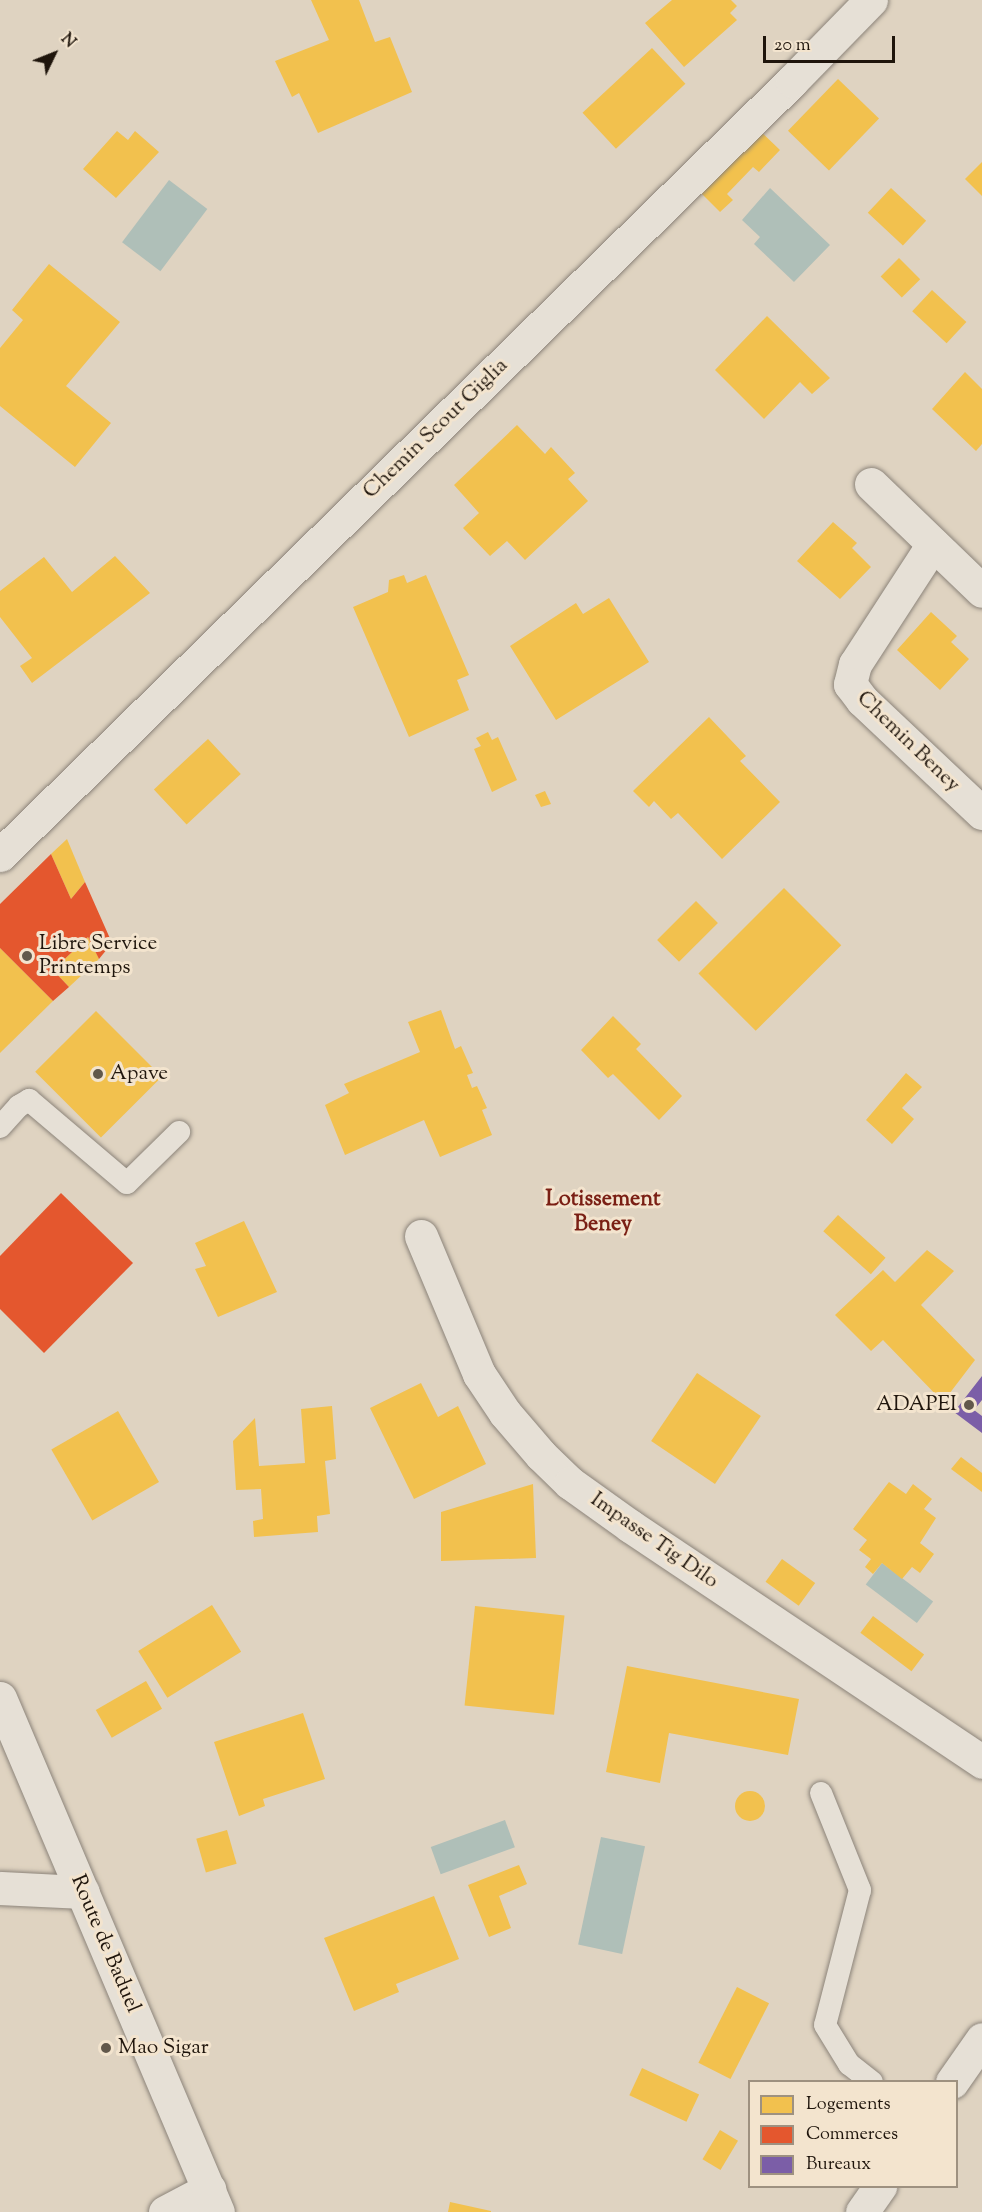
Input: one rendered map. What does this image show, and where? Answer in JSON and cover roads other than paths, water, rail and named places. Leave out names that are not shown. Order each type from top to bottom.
[{"type":"street","name":"Chemin Scout Giglia","points":[[0,855],[783,89],[871,0]]},
{"type":"street","points":[[871,484],[982,591]]},
{"type":"street","name":"Chemin Beney","points":[[933,544],[855,664],[850,684],[862,700],[982,813]]},
{"type":"street","name":"Impasse Tig Dilo","points":[[421,1236],[479,1374],[505,1413],[541,1455],[570,1483],[630,1526],[982,1762]]},
{"type":"street","name":"Route de Baduel","points":[[0,1698],[217,2204]]},
{"type":"street","points":[[0,1888],[83,1892]]},
{"type":"street","points":[[953,2080],[982,2039]]},
{"type":"street","points":[[862,2212],[879,2188]]},
{"type":"street","points":[[165,2212],[217,2204]]},
{"type":"lane","points":[[0,1127],[19,1106],[29,1101],[127,1183],[179,1132]]},
{"type":"lane","points":[[822,1793],[860,1890],[825,2025],[849,2064],[870,2080]]},
{"type":"place","name":"Libre Service Printemps","points":[[27,956]]},
{"type":"place","name":"Apave","points":[[98,1074]]},
{"type":"place","name":"ADAPEI","points":[[969,1405]]},
{"type":"place","name":"Mao Sigar","points":[[106,2048]]},
{"type":"district","name":"Lotissement Beney","points":[[603,1212]]}]
